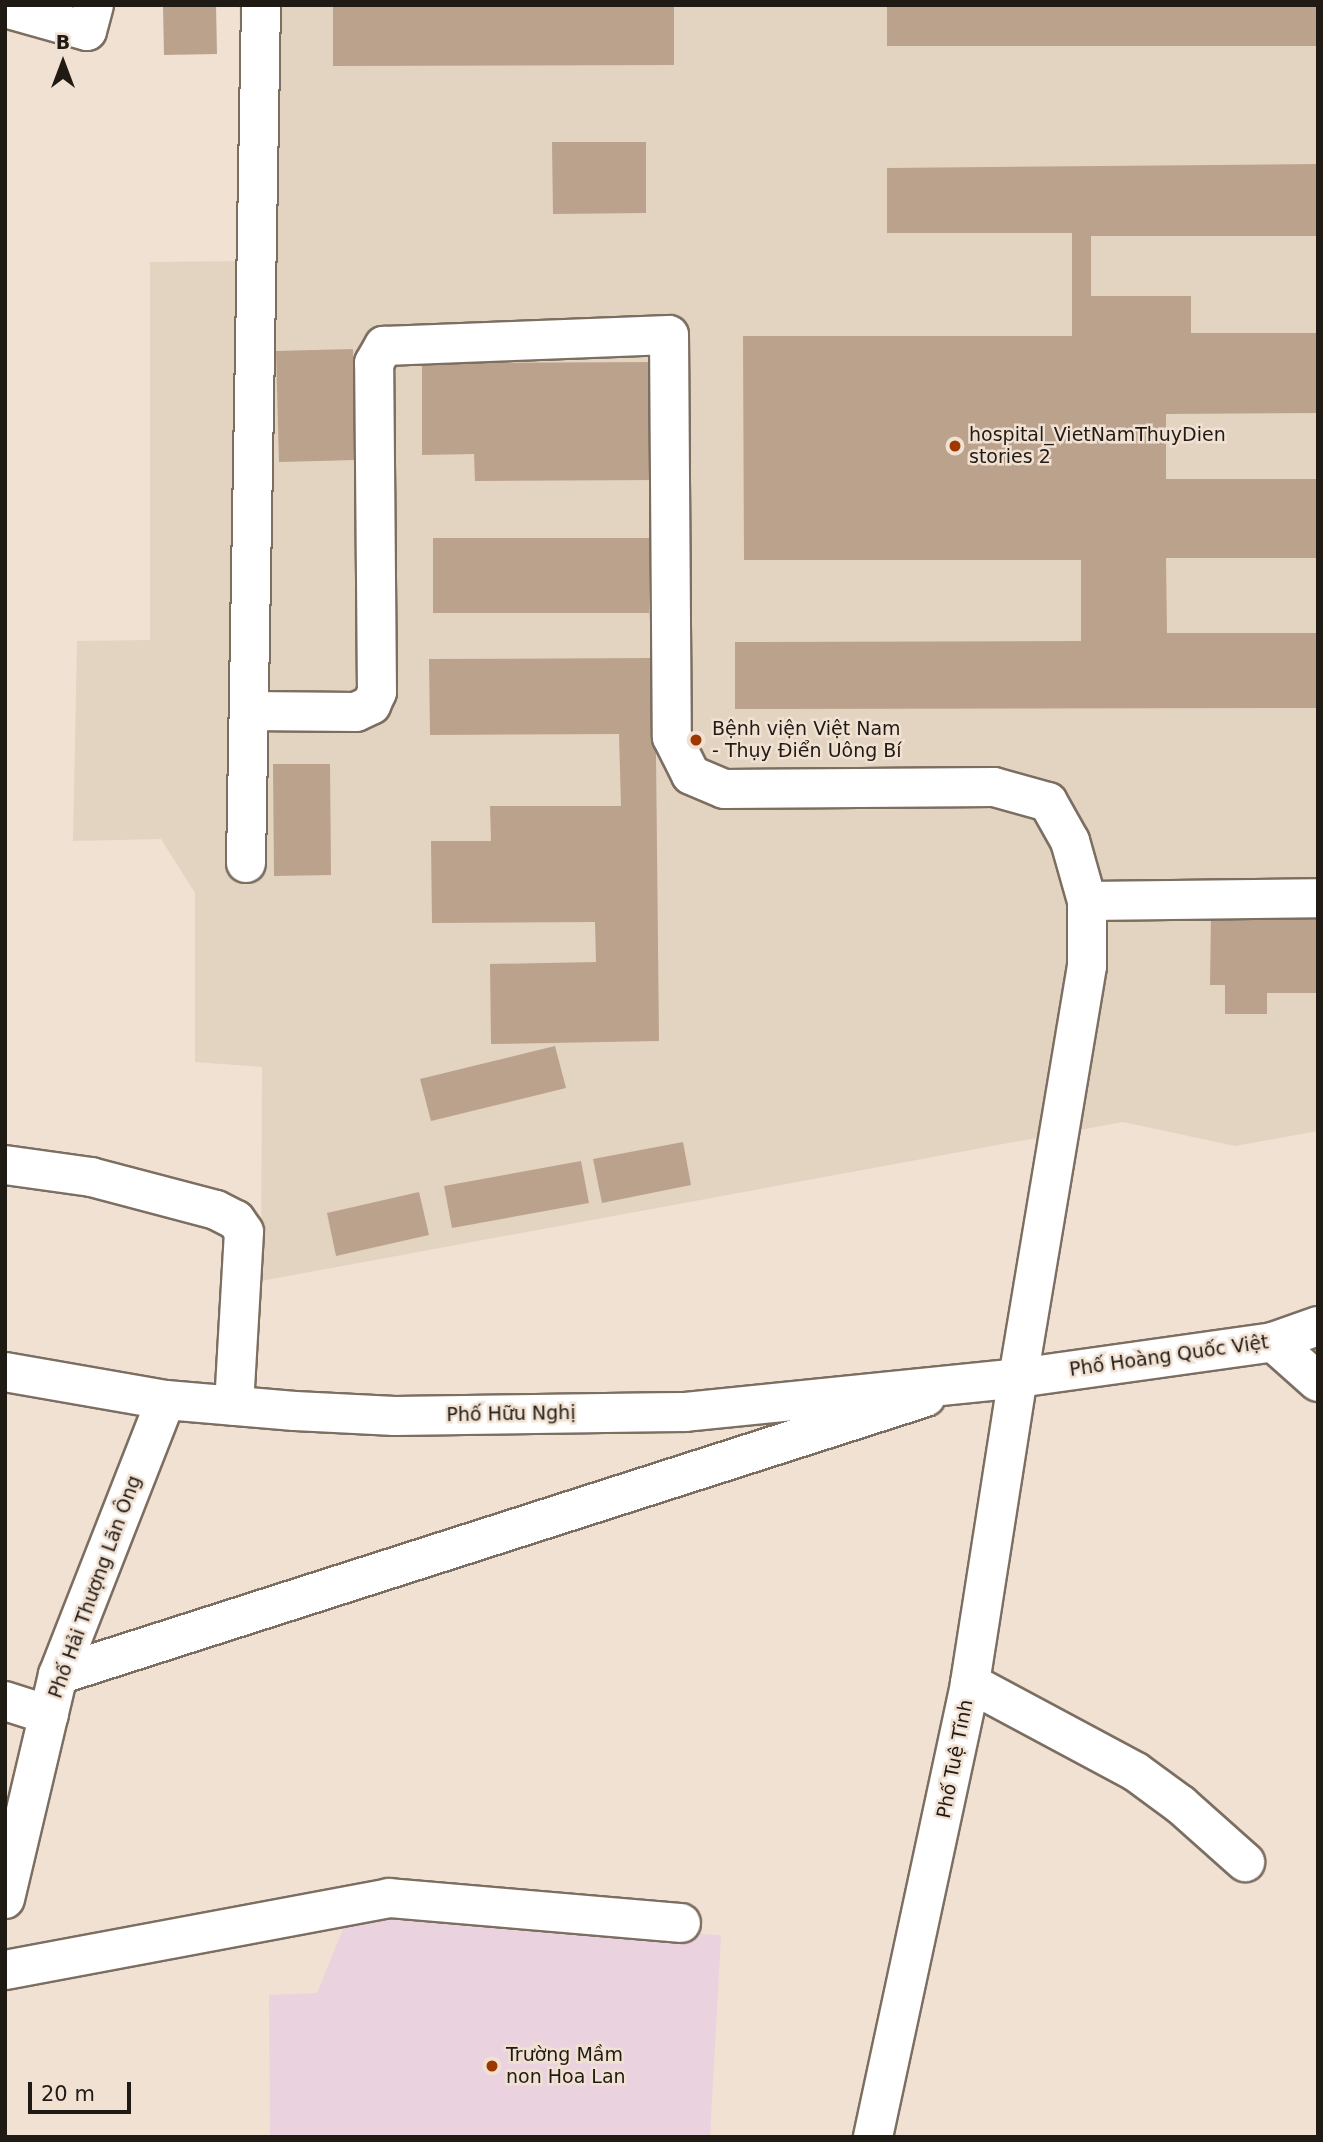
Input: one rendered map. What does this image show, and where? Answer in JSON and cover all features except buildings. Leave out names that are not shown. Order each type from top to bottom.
[{"type":"street","points":[[5,8],[87,31],[93,5]]},
{"type":"street","points":[[246,863],[261,5]]},
{"type":"street","name":"Phố Tuệ Tĩnh","points":[[249,711],[356,712],[371,705],[377,692],[374,363],[384,346],[669,335],[672,737],[691,775],[724,789],[994,787],[1048,802],[1070,841],[1087,901],[1087,966],[1078,1027],[1018,1378],[970,1683],[873,2137]]},
{"type":"street","points":[[1087,901],[1318,898]]},
{"type":"street","points":[[5,1165],[91,1177],[216,1210],[236,1220],[244,1232],[234,1406]]},
{"type":"street","name":"Phố Hoàng Quốc Việt","points":[[1018,1378],[1273,1342],[1318,1326]]},
{"type":"street","points":[[1273,1342],[1318,1382]]},
{"type":"street","name":"Phố Hữu Nghị","points":[[5,1373],[166,1399],[395,1416],[685,1412],[1018,1378]]},
{"type":"street","points":[[58,1675],[981,1380]]},
{"type":"street","name":"Phố Hải Thượng Lãn Ông","points":[[5,1899],[58,1675],[166,1399]]},
{"type":"street","points":[[970,1683],[1136,1772],[1245,1862]]},
{"type":"street","points":[[5,1701],[49,1715]]},
{"type":"street","points":[[5,1970],[389,1898],[681,1923]]},
{"type":"shaded area","name":"Bệnh viện Việt Nam - Thụy Điển Uông Bí","points":[[239,5],[1318,5],[1318,1131],[1235,1146],[1123,1122],[261,1281],[262,1067],[195,1062],[195,893],[161,839],[73,841],[77,641],[150,640],[150,262],[246,261]]},
{"type":"shaded area","name":"Trường Mầm non Hoa Lan","points":[[348,1917],[721,1935],[710,2137],[270,2137],[269,1995],[317,1993]]},
{"type":"place","name":"hospital_VietNamThuyDien stories 2","points":[[955,446]]},
{"type":"place","name":"Bệnh viện Việt Nam - Thụy Điển Uông Bí","points":[[696,740]]},
{"type":"place","name":"Trường Mầm non Hoa Lan","points":[[492,2066]]}]
